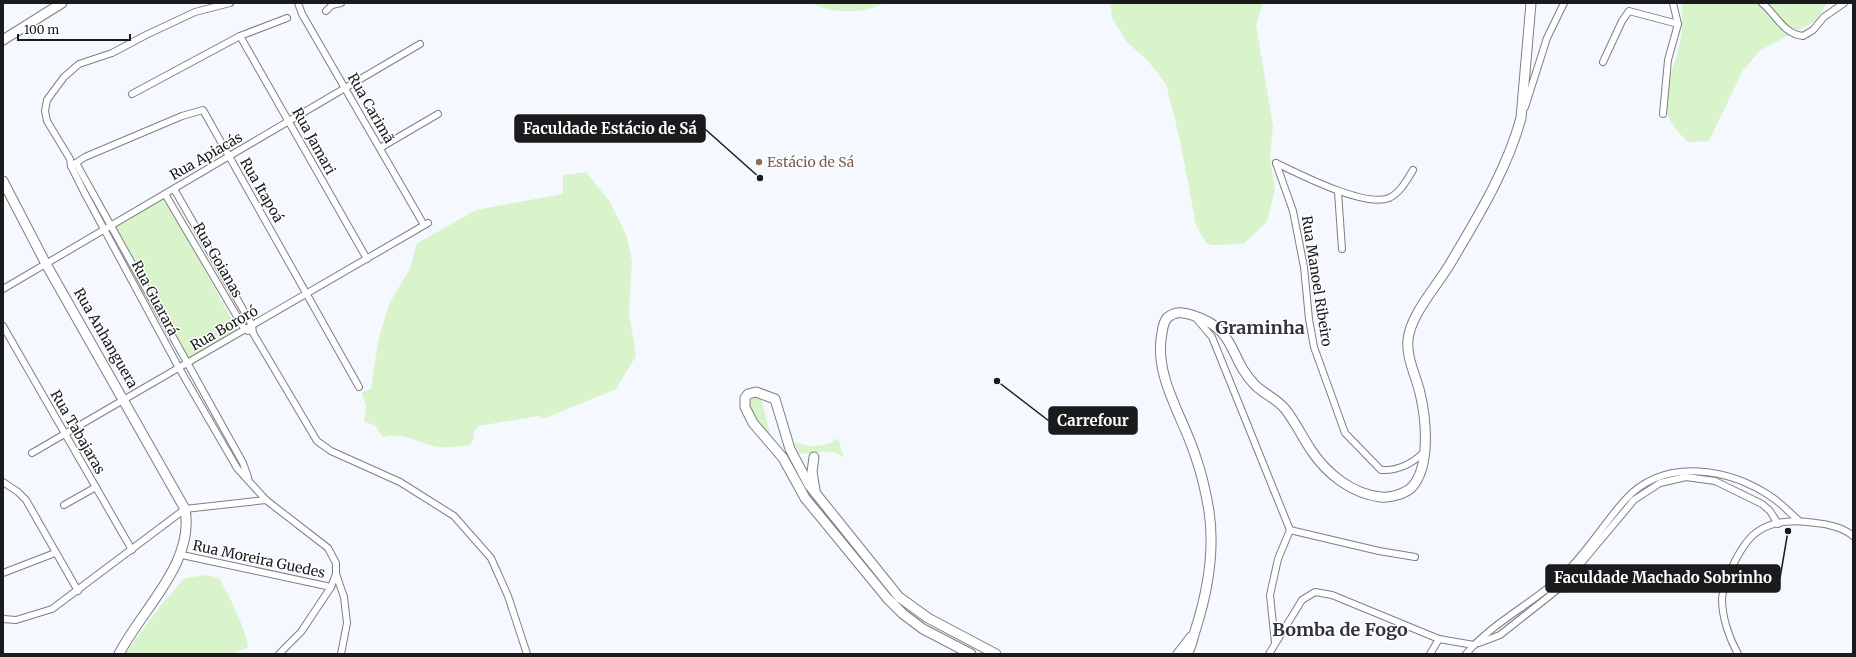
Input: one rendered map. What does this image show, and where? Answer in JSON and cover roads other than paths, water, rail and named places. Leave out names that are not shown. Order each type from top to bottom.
[{"type":"street","points":[[3,40],[62,3]]},
{"type":"street","points":[[72,163],[47,121],[45,111],[47,100],[64,77],[79,64],[112,53],[195,12],[230,3]]},
{"type":"street","name":"Rua Carimã","points":[[298,3],[302,14],[426,224]]},
{"type":"street","points":[[326,11],[332,5],[341,3]]},
{"type":"street","points":[[1521,118],[1531,3]]},
{"type":"street","points":[[1187,654],[1203,610],[1210,575],[1211,544],[1209,512],[1196,456],[1172,399],[1162,368],[1160,340],[1164,322],[1169,316],[1175,313],[1194,315],[1216,326],[1226,336],[1244,370],[1254,385],[1284,407],[1313,454],[1340,481],[1362,494],[1385,497],[1404,493],[1411,488],[1417,478],[1425,451],[1421,399],[1408,349],[1408,336],[1412,324],[1450,265],[1505,165],[1547,38],[1564,3]]},
{"type":"street","points":[[1663,114],[1668,60],[1678,24],[1673,3]]},
{"type":"street","points":[[1762,3],[1788,32],[1803,36],[1813,30],[1824,17],[1844,3]]},
{"type":"street","points":[[1603,62],[1622,21],[1629,11],[1634,11],[1678,24]]},
{"type":"street","points":[[132,94],[240,36],[287,18]]},
{"type":"street","name":"Rua Jamari","points":[[240,36],[367,259]]},
{"type":"street","name":"Rua Apiacás","points":[[3,290],[420,44]]},
{"type":"street","name":"Rua Itapoá","points":[[72,163],[182,116],[203,110],[359,386]]},
{"type":"street","points":[[380,148],[438,114]]},
{"type":"street","name":"Rua Guarará","points":[[72,163],[111,226],[186,363],[227,434],[243,463],[248,479]]},
{"type":"street","name":"Rua Guarará","points":[[72,163],[104,230],[179,368],[237,468],[266,500],[328,548],[336,564],[336,574],[344,597],[347,623],[341,654]]},
{"type":"street","name":"Rua Manoel Ribeiro","points":[[1413,170],[1402,187],[1387,199],[1377,200],[1338,192],[1276,163],[1294,218],[1304,267],[1309,319],[1314,347],[1345,432],[1381,470],[1393,471],[1403,467],[1425,451]]},
{"type":"street","name":"Rua Anhanguera","points":[[3,181],[46,264],[125,399],[186,509]]},
{"type":"street","name":"Rua Goianas","points":[[174,189],[252,325],[253,333],[317,441],[331,451],[400,482],[454,516],[463,525],[491,558],[502,577],[527,654]]},
{"type":"street","points":[[1338,192],[1342,249]]},
{"type":"street","name":"Rua Goianas","points":[[165,194],[245,330]]},
{"type":"street","name":"Rua Bororó","points":[[32,453],[426,224]]},
{"type":"street","points":[[128,273],[135,269]]},
{"type":"street","points":[[1194,315],[1212,337],[1290,530],[1278,559],[1270,595],[1275,643]]},
{"type":"street","name":"Rua Tabajaras","points":[[3,326],[132,550]]},
{"type":"street","points":[[245,330],[253,333]]},
{"type":"street","points":[[971,654],[923,629],[903,614],[887,598],[805,498],[783,458],[753,423],[747,411],[745,398],[751,392],[764,394],[775,399],[794,458],[809,485],[899,597],[928,618],[996,654]]},
{"type":"street","points":[[220,438],[227,434]]},
{"type":"street","points":[[814,457],[813,483],[815,490],[822,501]]},
{"type":"street","points":[[783,458],[794,458]]},
{"type":"street","points":[[1466,654],[1496,626],[1561,578],[1627,498],[1655,478],[1678,471],[1709,471],[1723,475],[1751,485],[1773,498],[1798,520]]},
{"type":"street","points":[[1269,654],[1302,600],[1315,592],[1332,595],[1439,638],[1475,644],[1500,635],[1562,586],[1634,500],[1660,483],[1686,477],[1715,481],[1762,504],[1770,511],[1778,524]]},
{"type":"street","points":[[3,482],[18,492],[26,500],[78,591]]},
{"type":"street","points":[[64,505],[96,487]]},
{"type":"street","points":[[3,619],[16,620],[52,609],[186,509],[266,500]]},
{"type":"street","points":[[119,654],[182,555],[187,529],[186,509]]},
{"type":"street","points":[[1738,654],[1732,642],[1724,614],[1722,598],[1724,587],[1734,561],[1755,532],[1778,524],[1798,520],[1824,524],[1849,532],[1853,536]]},
{"type":"street","points":[[1290,530],[1380,551],[1415,557]]},
{"type":"street","points":[[3,573],[55,553]]},
{"type":"street","name":"Rua Moreira Guedes","points":[[182,555],[331,587]]},
{"type":"street","points":[[279,654],[301,632],[331,587],[336,574]]},
{"type":"street","points":[[1178,654],[1195,631]]},
{"type":"street","points":[[1430,654],[1439,638]]},
{"type":"place","name":"Estácio de Sá","points":[[759,162]]},
{"type":"place","name":"Faculdade Estácio de Sá","points":[[760,178]]},
{"type":"place","name":"Carrefour","points":[[997,381]]},
{"type":"place","name":"Faculdade Machado Sobrinho","points":[[1788,531]]},
{"type":"district","name":"Graminha","points":[[1260,327]]},
{"type":"district","name":"Bomba de Fogo","points":[[1340,629]]}]
